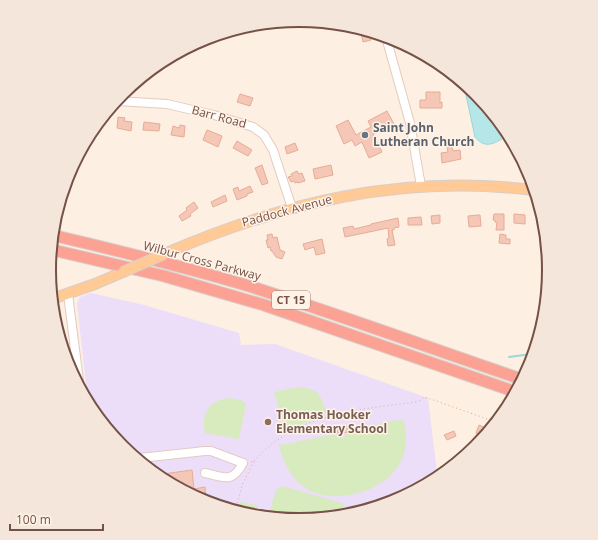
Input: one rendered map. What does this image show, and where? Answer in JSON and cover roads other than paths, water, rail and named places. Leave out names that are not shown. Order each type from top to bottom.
[{"type":"highway","name":"Wilbur Cross Parkway","points":[[58,237],[200,272],[248,286],[308,305],[516,378]]},
{"type":"highway","name":"Wilbur Cross Parkway","points":[[57,251],[164,276],[264,305],[510,390]]},
{"type":"main road","name":"Paddock Avenue","points":[[58,297],[226,229],[292,208],[358,194],[421,186],[471,185],[528,190]]},
{"type":"street","points":[[388,44],[410,123],[421,186]]},
{"type":"street","name":"Barr Road","points":[[124,101],[167,104],[214,115],[253,127],[264,135],[273,150],[292,208]]},
{"type":"street","points":[[68,294],[77,368]]},
{"type":"street","points":[[144,458],[211,451],[243,463],[238,472],[230,477],[226,478],[205,473]]},
{"type":"water","points":[[466,93],[492,122],[503,138],[497,142],[486,144],[482,143],[475,137]]},
{"type":"waterway","points":[[509,357],[527,355]]},
{"type":"place","name":"Saint John Lutheran Church","points":[[365,135]]},
{"type":"place","name":"Thomas Hooker Elementary School","points":[[268,422]]}]
